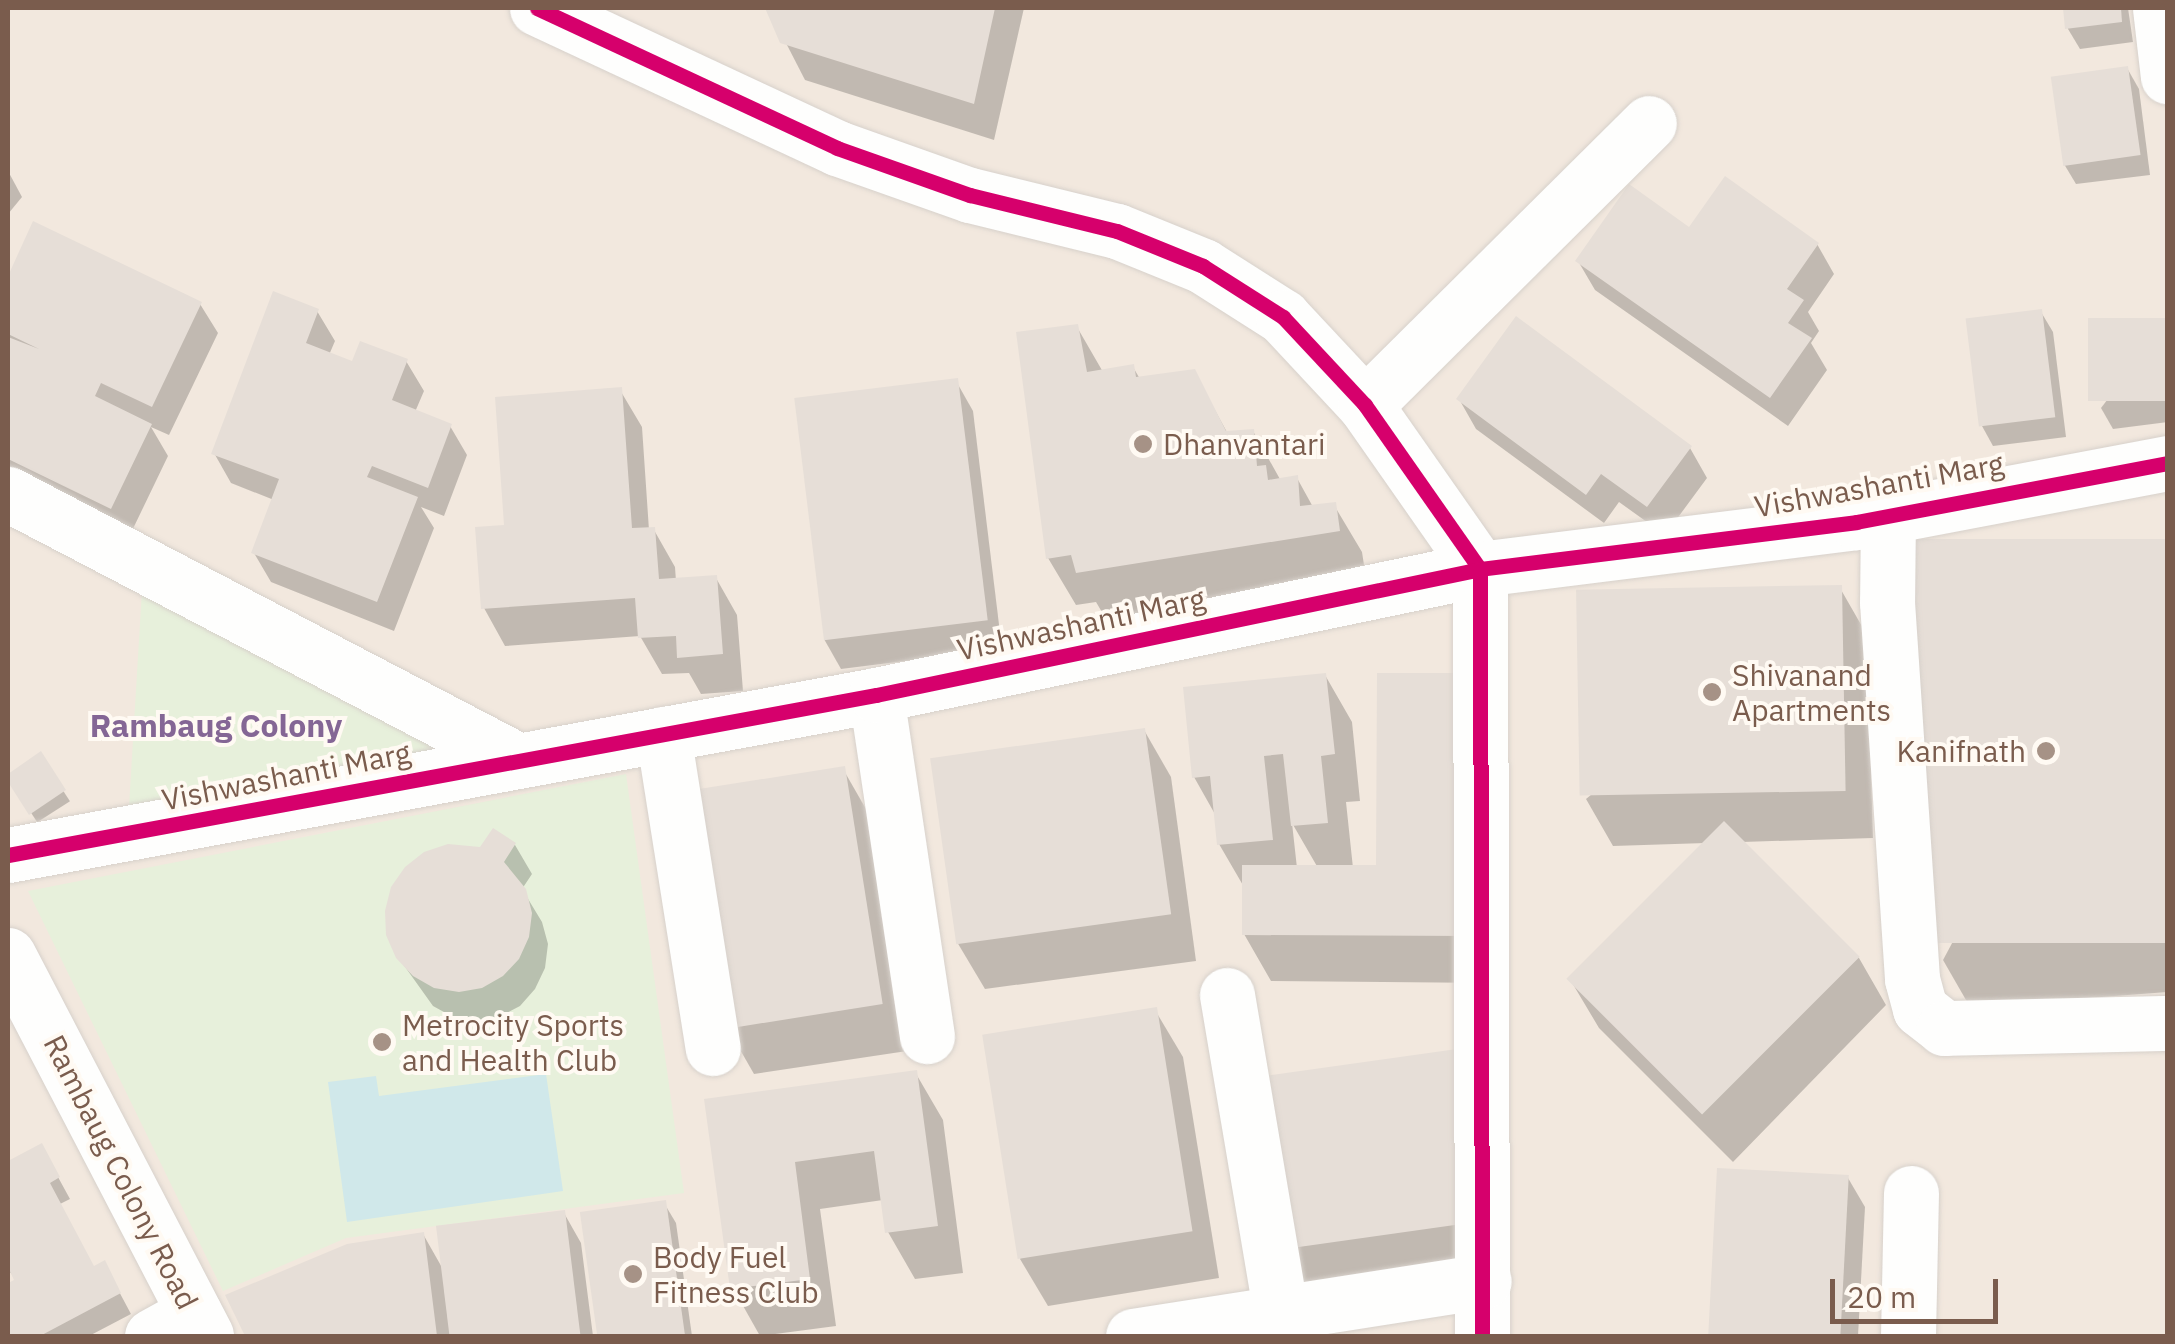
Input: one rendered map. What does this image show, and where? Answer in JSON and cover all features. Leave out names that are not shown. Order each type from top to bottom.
[{"type":"street","points":[[537,8],[837,148],[970,194],[1117,232],[1202,266],[1283,317],[1365,405],[1480,569],[1482,1336]]},
{"type":"street","points":[[2160,8],[2168,77]]},
{"type":"street","points":[[1365,405],[1650,123]]},
{"type":"street","name":"Vishwashanti Marg","points":[[8,856],[876,695],[1480,569],[1856,522],[1888,512],[2168,464]]},
{"type":"street","points":[[8,494],[517,760]]},
{"type":"street","points":[[1888,512],[1888,622],[1912,979],[1920,1009],[1944,1028],[2168,1023]]},
{"type":"street","points":[[876,695],[927,1036]]},
{"type":"street","points":[[663,734],[713,1048]]},
{"type":"street","name":"Rambaug Colony Road","points":[[8,955],[184,1329]]},
{"type":"street","points":[[1227,996],[1281,1313]]},
{"type":"street","points":[[1908,1336],[1912,1193]]},
{"type":"street","points":[[1133,1336],[1484,1281]]},
{"type":"shaded area","name":"Rambaug Colony","points":[[8,8],[2167,8],[2167,1336],[8,1336]]},
{"type":"green space","points":[[142,590],[453,751],[129,807]]},
{"type":"green space","name":"Metrocity Sports and Health Club","points":[[626,774],[684,1193],[346,1238],[223,1291],[28,891]]},
{"type":"water","points":[[546,1074],[563,1191],[347,1222],[328,1082],[376,1076],[379,1096]]},
{"type":"building","points":[[765,8],[995,8],[974,104],[780,43]]},
{"type":"building","points":[[2063,8],[2121,8],[2122,22],[2065,29]]},
{"type":"building","points":[[2128,66],[2141,155],[2063,166],[2051,77]]},
{"type":"building","points":[[1725,176],[1819,243],[1787,289],[1804,300],[1788,323],[1812,338],[1770,398],[1575,261],[1629,184],[1689,227]]},
{"type":"building","points":[[33,221],[202,302],[152,407],[101,383],[95,396],[152,424],[111,509],[8,459],[8,337],[39,349],[8,334],[8,276]]},
{"type":"building","points":[[273,291],[319,309],[306,343],[352,361],[360,341],[408,359],[392,400],[452,424],[428,488],[372,466],[367,477],[418,497],[377,602],[251,553],[279,479],[211,454]]},
{"type":"building","points":[[2042,309],[2055,417],[1979,427],[1966,318]]},
{"type":"building","points":[[1516,316],[1692,446],[1647,507],[1601,474],[1586,495],[1456,399]]},
{"type":"building","points":[[2088,318],[2168,318],[2168,401],[2088,401]]},
{"type":"building","name":"Dhanvantari","points":[[1078,324],[1087,372],[1134,364],[1136,377],[1195,369],[1226,431],[1254,429],[1257,466],[1266,465],[1268,480],[1298,475],[1300,506],[1336,502],[1340,531],[1076,573],[1071,555],[1046,559],[1016,332]]},
{"type":"building","points":[[958,378],[988,620],[824,640],[794,398]]},
{"type":"building","points":[[622,387],[632,528],[655,527],[659,579],[717,575],[723,654],[677,658],[676,636],[638,638],[635,598],[481,609],[475,527],[504,525],[495,397]]},
{"type":"building","name":"Kanifnath","points":[[1908,539],[2168,539],[2168,943],[1908,943]]},
{"type":"building","name":"Shivanand Apartments","points":[[1842,585],[1846,791],[1580,796],[1576,590]]},
{"type":"building","points":[[1326,673],[1335,754],[1321,756],[1328,823],[1291,826],[1283,754],[1264,756],[1273,840],[1217,845],[1210,776],[1192,778],[1183,687]]},
{"type":"building","points":[[1377,673],[1470,673],[1469,936],[1242,935],[1242,865],[1376,865]]},
{"type":"building","points":[[1145,728],[1171,914],[956,944],[930,758]]},
{"type":"building","points":[[41,751],[66,790],[29,815],[8,782],[8,774]]},
{"type":"building","points":[[845,766],[883,1004],[726,1029],[688,791]]},
{"type":"building","points":[[1724,821],[1860,957],[1702,1114],[1566,979]]},
{"type":"building","points":[[493,828],[516,843],[504,862],[526,889],[532,913],[529,937],[519,959],[503,976],[482,988],[459,992],[434,988],[413,976],[396,958],[386,935],[385,911],[391,887],[405,867],[424,852],[448,844],[480,847]]},
{"type":"building","points":[[1157,1007],[1193,1231],[1018,1259],[982,1035]]},
{"type":"building","points":[[1457,1049],[1481,1221],[1281,1249],[1257,1077]]},
{"type":"building","points":[[917,1070],[938,1226],[885,1233],[874,1151],[795,1162],[810,1279],[730,1289],[704,1099]]},
{"type":"building","points":[[42,1143],[60,1177],[50,1183],[94,1266],[105,1260],[121,1293],[40,1336],[8,1336],[8,1283],[14,1280],[8,1267],[8,1161]]},
{"type":"building","points":[[1717,1168],[1849,1175],[1840,1336],[1708,1336]]},
{"type":"building","name":"Body Fuel Fitness Club","points":[[666,1200],[685,1336],[597,1336],[580,1212]]},
{"type":"building","points":[[565,1210],[580,1336],[449,1336],[436,1226]]},
{"type":"building","points":[[424,1232],[437,1336],[245,1336],[225,1295],[347,1244]]},
{"type":"cycle path","points":[[537,8],[837,148],[970,195],[1117,231],[1203,266],[1283,317],[1365,405],[1480,569],[1482,1336]]},
{"type":"cycle path","points":[[8,855],[876,695],[1480,569],[1856,522],[2168,463]]},
{"type":"place","name":"Dhanvantari","points":[[1143,444]]},
{"type":"place","name":"Shivanand Apartments","points":[[1712,692]]},
{"type":"place","name":"Kanifnath","points":[[2046,751]]},
{"type":"place","name":"Metrocity Sports and Health Club","points":[[382,1042]]},
{"type":"place","name":"Body Fuel Fitness Club","points":[[633,1274]]},
{"type":"district","name":"Rambaug Colony","points":[[216,725]]}]
